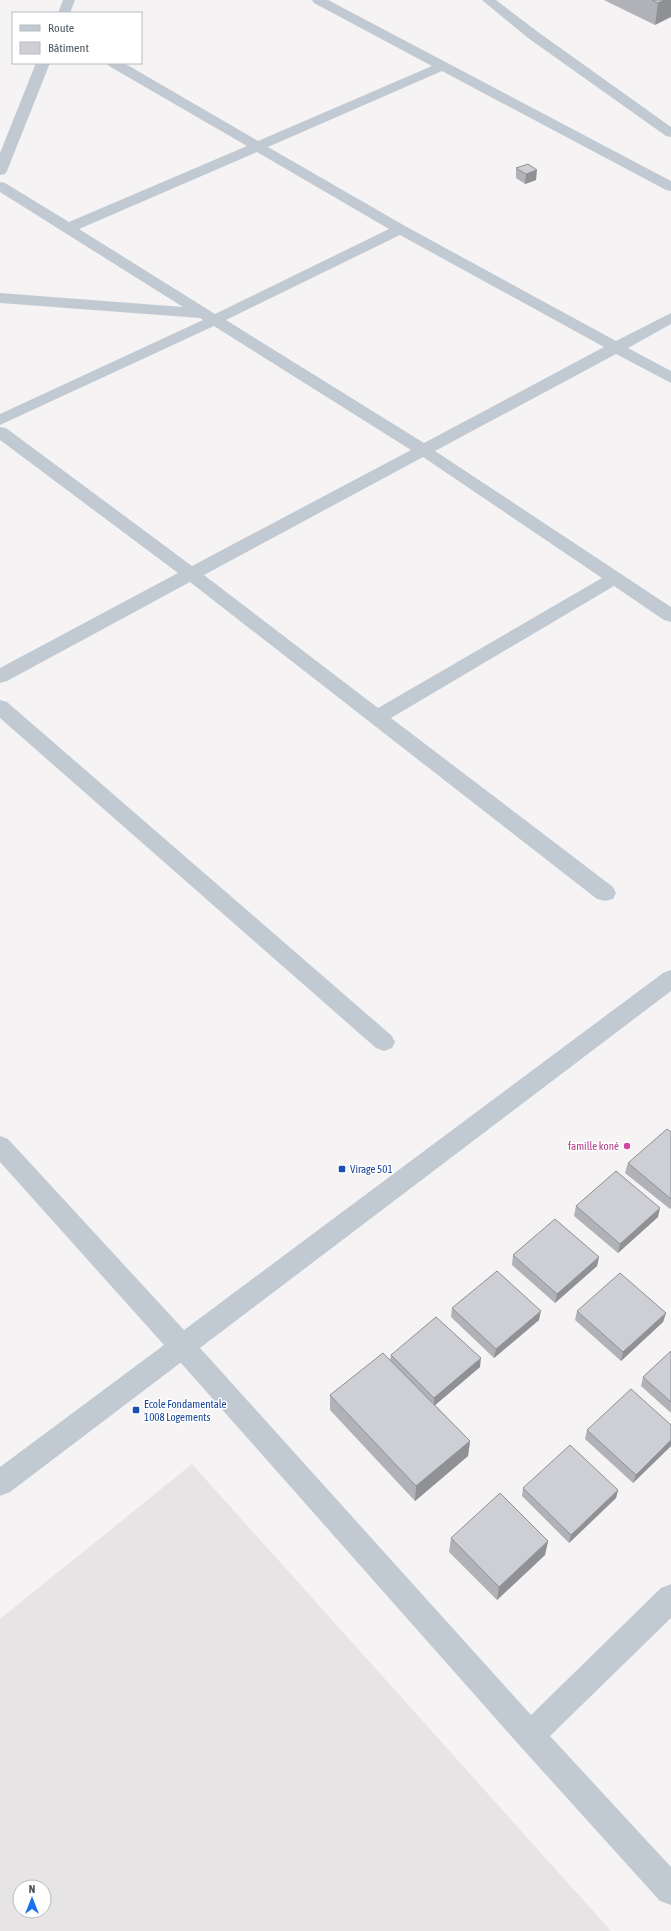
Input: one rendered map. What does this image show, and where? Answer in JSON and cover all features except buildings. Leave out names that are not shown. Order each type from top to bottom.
[{"type":"street","points":[[64,12],[69,0]]},
{"type":"street","points":[[318,0],[671,187]]},
{"type":"street","points":[[488,0],[533,35],[671,133]]},
{"type":"street","points":[[0,171],[43,64]]},
{"type":"street","points":[[116,64],[400,229],[671,378]]},
{"type":"street","points":[[68,228],[443,66]]},
{"type":"street","points":[[0,186],[423,450],[671,616]]},
{"type":"street","points":[[0,420],[208,316],[400,229]]},
{"type":"street","points":[[0,298],[208,316]]},
{"type":"street","points":[[0,676],[671,318]]},
{"type":"street","points":[[0,432],[192,574],[605,892]]},
{"type":"street","points":[[378,717],[615,578]]},
{"type":"street","points":[[0,707],[384,1042]]},
{"type":"street","points":[[0,1483],[671,979]]},
{"type":"street","points":[[1,1148],[182,1346],[530,1736],[671,1890]]},
{"type":"street","points":[[530,1736],[671,1598]]},
{"type":"shaded area","points":[[192,1464],[611,1931],[0,1931],[0,1619]]},
{"type":"place","name":"famille koné","points":[[627,1146]]},
{"type":"place","name":"Virage 501","points":[[342,1169]]},
{"type":"place","name":"Ecole Fondamentale 1008 Logements","points":[[136,1410]]}]
